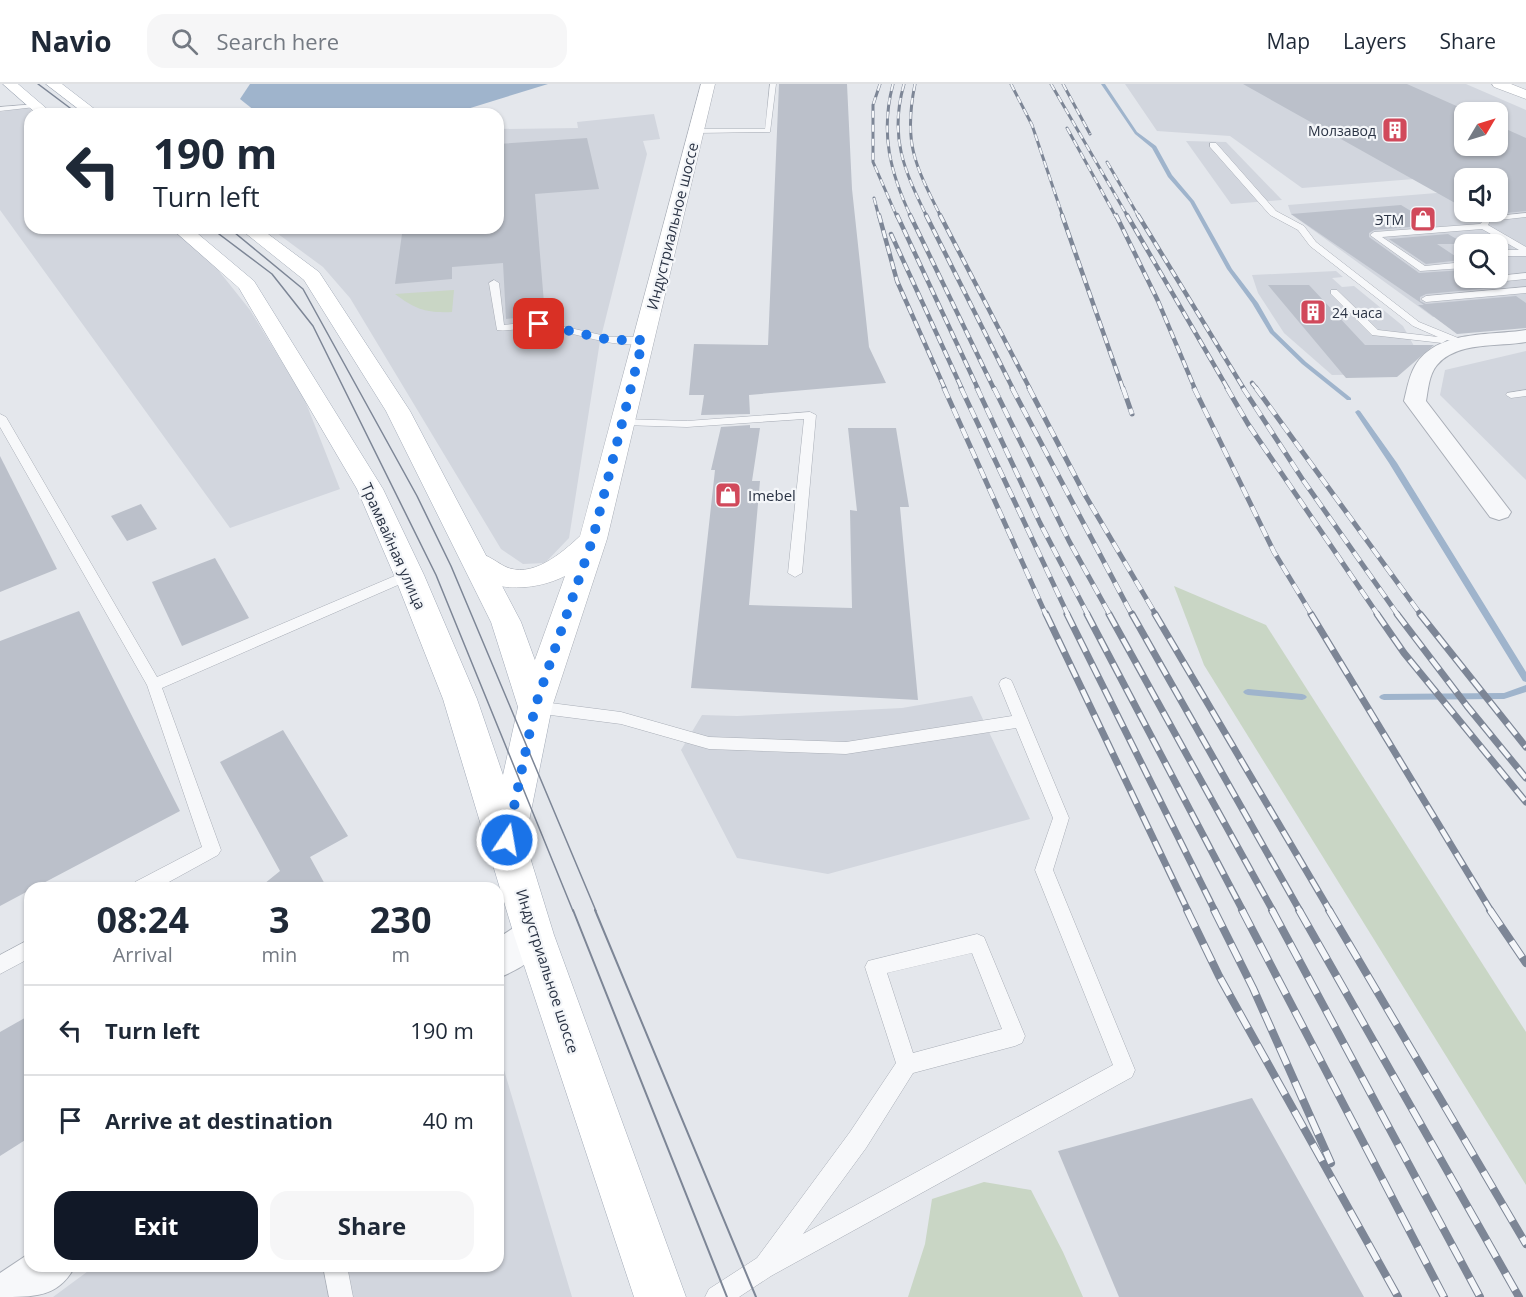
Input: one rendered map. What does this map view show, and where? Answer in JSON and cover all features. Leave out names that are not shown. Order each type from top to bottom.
[{"type":"main road","points":[[10,84],[39,108]]},
{"type":"main road","points":[[53,84],[86,108]]},
{"type":"main road","name":"Индустриальное шоссе","points":[[660,1297],[534,935],[507,840],[535,707],[593,538],[708,84]]},
{"type":"main road","points":[[1499,84],[1526,95]]},
{"type":"main road","name":"Трамвайная улица","points":[[187,234],[247,285],[370,489],[409,575],[460,699],[507,840]]},
{"type":"main road","points":[[256,234],[312,276],[398,411],[506,622],[535,707]]},
{"type":"main road","points":[[475,561],[503,577],[531,579],[551,573],[573,560],[593,538]]},
{"type":"street","points":[[1498,512],[1415,401],[1428,362],[1460,342],[1507,341],[1526,336]]},
{"type":"street","points":[[504,956],[534,935]]},
{"type":"street","points":[[6,1297],[43,1272]]},
{"type":"lane","points":[[696,131],[768,131],[773,84]]},
{"type":"lane","points":[[0,109],[24,110]]},
{"type":"lane","points":[[1213,145],[1273,213],[1300,228],[1313,244],[1416,324],[1460,342]]},
{"type":"lane","points":[[1483,226],[1486,219],[1526,216]]},
{"type":"lane","points":[[1454,266],[1423,269],[1374,235],[1483,226],[1526,252]]},
{"type":"lane","points":[[1508,253],[1526,252]]},
{"type":"lane","points":[[1508,262],[1526,260]]},
{"type":"lane","points":[[1508,278],[1526,276]]},
{"type":"lane","points":[[494,283],[500,328],[539,324],[610,340],[643,340]]},
{"type":"lane","points":[[1426,299],[1526,290]]},
{"type":"lane","points":[[1334,292],[1375,333],[1460,342]]},
{"type":"lane","points":[[1511,395],[1526,393]]},
{"type":"lane","points":[[622,422],[687,424],[810,414],[795,573]]},
{"type":"lane","points":[[0,417],[154,685],[212,849],[152,882]]},
{"type":"lane","points":[[154,685],[409,575]]},
{"type":"lane","points":[[717,1297],[763,1268],[1125,1070],[1044,870],[1061,818],[1006,684]]},
{"type":"lane","points":[[535,707],[621,718],[709,743],[835,747],[935,735],[1021,721]]},
{"type":"lane","points":[[763,1268],[858,1140],[907,1065],[1014,1036],[977,943],[875,967],[907,1065]]},
{"type":"lane","points":[[0,964],[24,951]]},
{"type":"lane","points":[[336,1272],[341,1297]]},
{"type":"shaded area","points":[[1125,84],[1466,84],[1508,102],[1454,102],[1454,156],[1508,156],[1508,102],[1526,110],[1526,170],[1508,171],[1508,168],[1454,168],[1454,176],[1302,188],[1230,136],[1157,131]]},
{"type":"shaded area","points":[[27,107],[28,108],[24,108],[24,234],[182,234],[203,251],[250,310],[304,398],[340,489],[230,528],[0,210],[0,112]]},
{"type":"shaded area","points":[[654,114],[660,139],[643,141],[647,154],[600,341],[569,538],[545,563],[523,564],[501,549],[350,298],[323,267],[278,234],[504,234],[504,129],[578,128],[577,122]]},
{"type":"shaded area","points":[[1186,141],[1226,142],[1282,200],[1231,204]]},
{"type":"shaded area","points":[[1526,179],[1526,309],[1433,317],[1291,214],[1288,205],[1449,192],[1454,189],[1454,222],[1508,222],[1508,199]]},
{"type":"shaded area","points":[[1336,271],[1343,277],[1332,278],[1342,287],[1354,286],[1403,326],[1420,357],[1383,355],[1399,374],[1332,375],[1284,333],[1258,293],[1252,275]]},
{"type":"shaded area","points":[[1526,351],[1526,480],[1440,395],[1445,370]]},
{"type":"shaded area","points":[[972,696],[1030,819],[828,874],[737,858],[681,750],[702,715],[737,716],[902,708]]},
{"type":"shaded area","points":[[504,1070],[572,1297],[53,1297],[87,1272],[504,1272]]},
{"type":"green space","points":[[454,290],[452,312],[422,309],[409,304],[395,294]]},
{"type":"green space","points":[[1174,586],[1266,625],[1526,1032],[1526,1185],[1204,665]]},
{"type":"green space","points":[[984,1182],[1031,1190],[1083,1297],[908,1297],[925,1244],[932,1199]]},
{"type":"water","points":[[250,84],[548,84],[470,108],[251,108],[240,99]]},
{"type":"building","points":[[779,84],[847,84],[852,189],[869,347],[886,383],[749,395],[750,414],[701,415],[704,395],[689,395],[694,344],[768,345]]},
{"type":"building","name":"Молзавод","points":[[1243,84],[1407,84],[1454,105],[1454,156],[1508,156],[1508,130],[1526,138],[1526,211],[1508,213],[1508,168],[1454,168],[1454,202]]},
{"type":"building","points":[[587,138],[599,189],[535,194],[545,315],[506,319],[503,263],[452,267],[452,279],[395,284],[402,234],[504,234],[504,144]]},
{"type":"building","points":[[1401,205],[1434,225],[1374,230],[1369,233],[1369,237],[1419,273],[1454,271],[1454,288],[1491,288],[1426,294],[1420,297],[1420,301],[1426,304],[1516,296],[1526,303],[1526,328],[1457,334],[1418,305],[1424,305],[1291,214]]},
{"type":"building","points":[[1448,234],[1454,238],[1454,244],[1437,244],[1454,255],[1454,261],[1426,264],[1389,239]]},
{"type":"building","points":[[1268,285],[1309,285],[1365,345],[1434,345],[1397,377],[1346,378]]},
{"type":"building","points":[[750,425],[750,428],[760,428],[752,481],[760,481],[749,605],[852,608],[850,510],[857,511],[848,428],[896,428],[909,507],[900,507],[918,700],[691,688],[715,470],[711,470],[721,427]]},
{"type":"building","points":[[0,456],[57,569],[0,592]]},
{"type":"building","points":[[141,504],[157,529],[127,541],[111,516]]},
{"type":"building","points":[[215,558],[249,618],[182,646],[152,582]]},
{"type":"building","points":[[79,611],[180,811],[45,882],[24,882],[24,893],[0,906],[0,641]]},
{"type":"building","points":[[283,730],[348,836],[310,857],[324,882],[266,882],[280,871],[220,762]]},
{"type":"building","points":[[24,1018],[24,1141],[0,1156],[0,1032]]},
{"type":"building","points":[[1252,1098],[1364,1297],[1119,1297],[1058,1151]]},
{"type":"waterway","points":[[1103,84],[1136,133],[1154,147],[1170,176],[1192,201],[1230,269],[1255,303],[1272,332],[1304,363],[1349,399]]},
{"type":"waterway","points":[[1358,412],[1393,463],[1526,679]]},
{"type":"waterway","points":[[1384,697],[1504,696],[1526,688]]},
{"type":"waterway","points":[[1248,692],[1302,697]]},
{"type":"tram line","points":[[38,84],[70,108]]},
{"type":"tram line","points":[[219,234],[272,274],[313,326],[436,575],[573,911]]},
{"type":"tram line","points":[[236,234],[303,289],[417,496],[451,566],[596,911]]},
{"type":"tram line","points":[[573,910],[727,1297]]},
{"type":"tram line","points":[[595,910],[756,1297]]},
{"type":"railway","points":[[880,84],[873,105],[873,162],[897,217]]},
{"type":"railway","points":[[893,84],[887,119],[889,152],[911,217]]},
{"type":"railway","points":[[904,84],[898,121],[901,153],[927,217]]},
{"type":"railway","points":[[915,84],[910,122],[911,138],[918,168],[940,215]]},
{"type":"railway","points":[[1011,84],[1032,125],[1063,217]]},
{"type":"railway","points":[[1051,84],[1128,217]]},
{"type":"railway","points":[[1063,84],[1090,134]]},
{"type":"railway","points":[[1067,128],[1116,217]]},
{"type":"railway","points":[[1107,162],[1139,217]]},
{"type":"railway","points":[[874,198],[879,217]]},
{"type":"railway","points":[[879,215],[897,281],[945,389]]},
{"type":"railway","points":[[897,215],[978,389]]},
{"type":"railway","points":[[910,215],[994,389]]},
{"type":"railway","points":[[940,215],[1030,389]]},
{"type":"railway","points":[[1062,215],[1123,389]]},
{"type":"railway","points":[[1116,215],[1158,301],[1195,389]]},
{"type":"railway","points":[[1127,215],[1228,389]]},
{"type":"railway","points":[[1138,215],[1244,389]]},
{"type":"railway","points":[[927,217],[1013,389]]},
{"type":"railway","points":[[891,234],[962,389]]},
{"type":"railway","points":[[1252,383],[1257,389]]},
{"type":"railway","points":[[944,388],[1046,615]]},
{"type":"railway","points":[[961,388],[1068,615]]},
{"type":"railway","points":[[977,388],[1040,523],[1088,615]]},
{"type":"railway","points":[[994,388],[1069,541],[1110,615]]},
{"type":"railway","points":[[1012,388],[1132,615]]},
{"type":"railway","points":[[1029,388],[1085,495],[1156,615]]},
{"type":"railway","points":[[1123,388],[1132,414]]},
{"type":"railway","points":[[1194,388],[1274,552],[1312,615]]},
{"type":"railway","points":[[1227,388],[1248,424],[1378,615]]},
{"type":"railway","points":[[1243,388],[1303,480],[1398,615]]},
{"type":"railway","points":[[1256,388],[1421,615]]},
{"type":"railway","points":[[1046,614],[1188,911]]},
{"type":"railway","points":[[1067,614],[1215,911]]},
{"type":"railway","points":[[1087,614],[1243,911]]},
{"type":"railway","points":[[1109,614],[1273,911]]},
{"type":"railway","points":[[1132,614],[1300,911]]},
{"type":"railway","points":[[1155,614],[1330,911]]},
{"type":"railway","points":[[1311,614],[1491,911]]},
{"type":"railway","points":[[1377,614],[1404,653],[1526,802]]},
{"type":"railway","points":[[1397,614],[1467,706],[1526,778]]},
{"type":"railway","points":[[1420,614],[1526,747]]},
{"type":"railway","points":[[1187,910],[1219,976],[1398,1297]]},
{"type":"railway","points":[[1214,910],[1253,988],[1331,1163]]},
{"type":"railway","points":[[1242,910],[1444,1297]]},
{"type":"railway","points":[[1272,910],[1480,1297]]},
{"type":"railway","points":[[1299,910],[1519,1297]]},
{"type":"railway","points":[[1329,910],[1526,1244]]},
{"type":"railway","points":[[1490,910],[1526,963]]},
{"type":"place","name":"Молзавод","points":[[1395,130]]},
{"type":"place","name":"ЭТМ","points":[[1423,219]]},
{"type":"place","name":"24 часа","points":[[1313,312]]},
{"type":"place","name":"Imebel","points":[[728,495]]},
{"type":"route","points":[[507,840],[535,707],[593,538],[643,340],[610,340],[539,324]]}]
